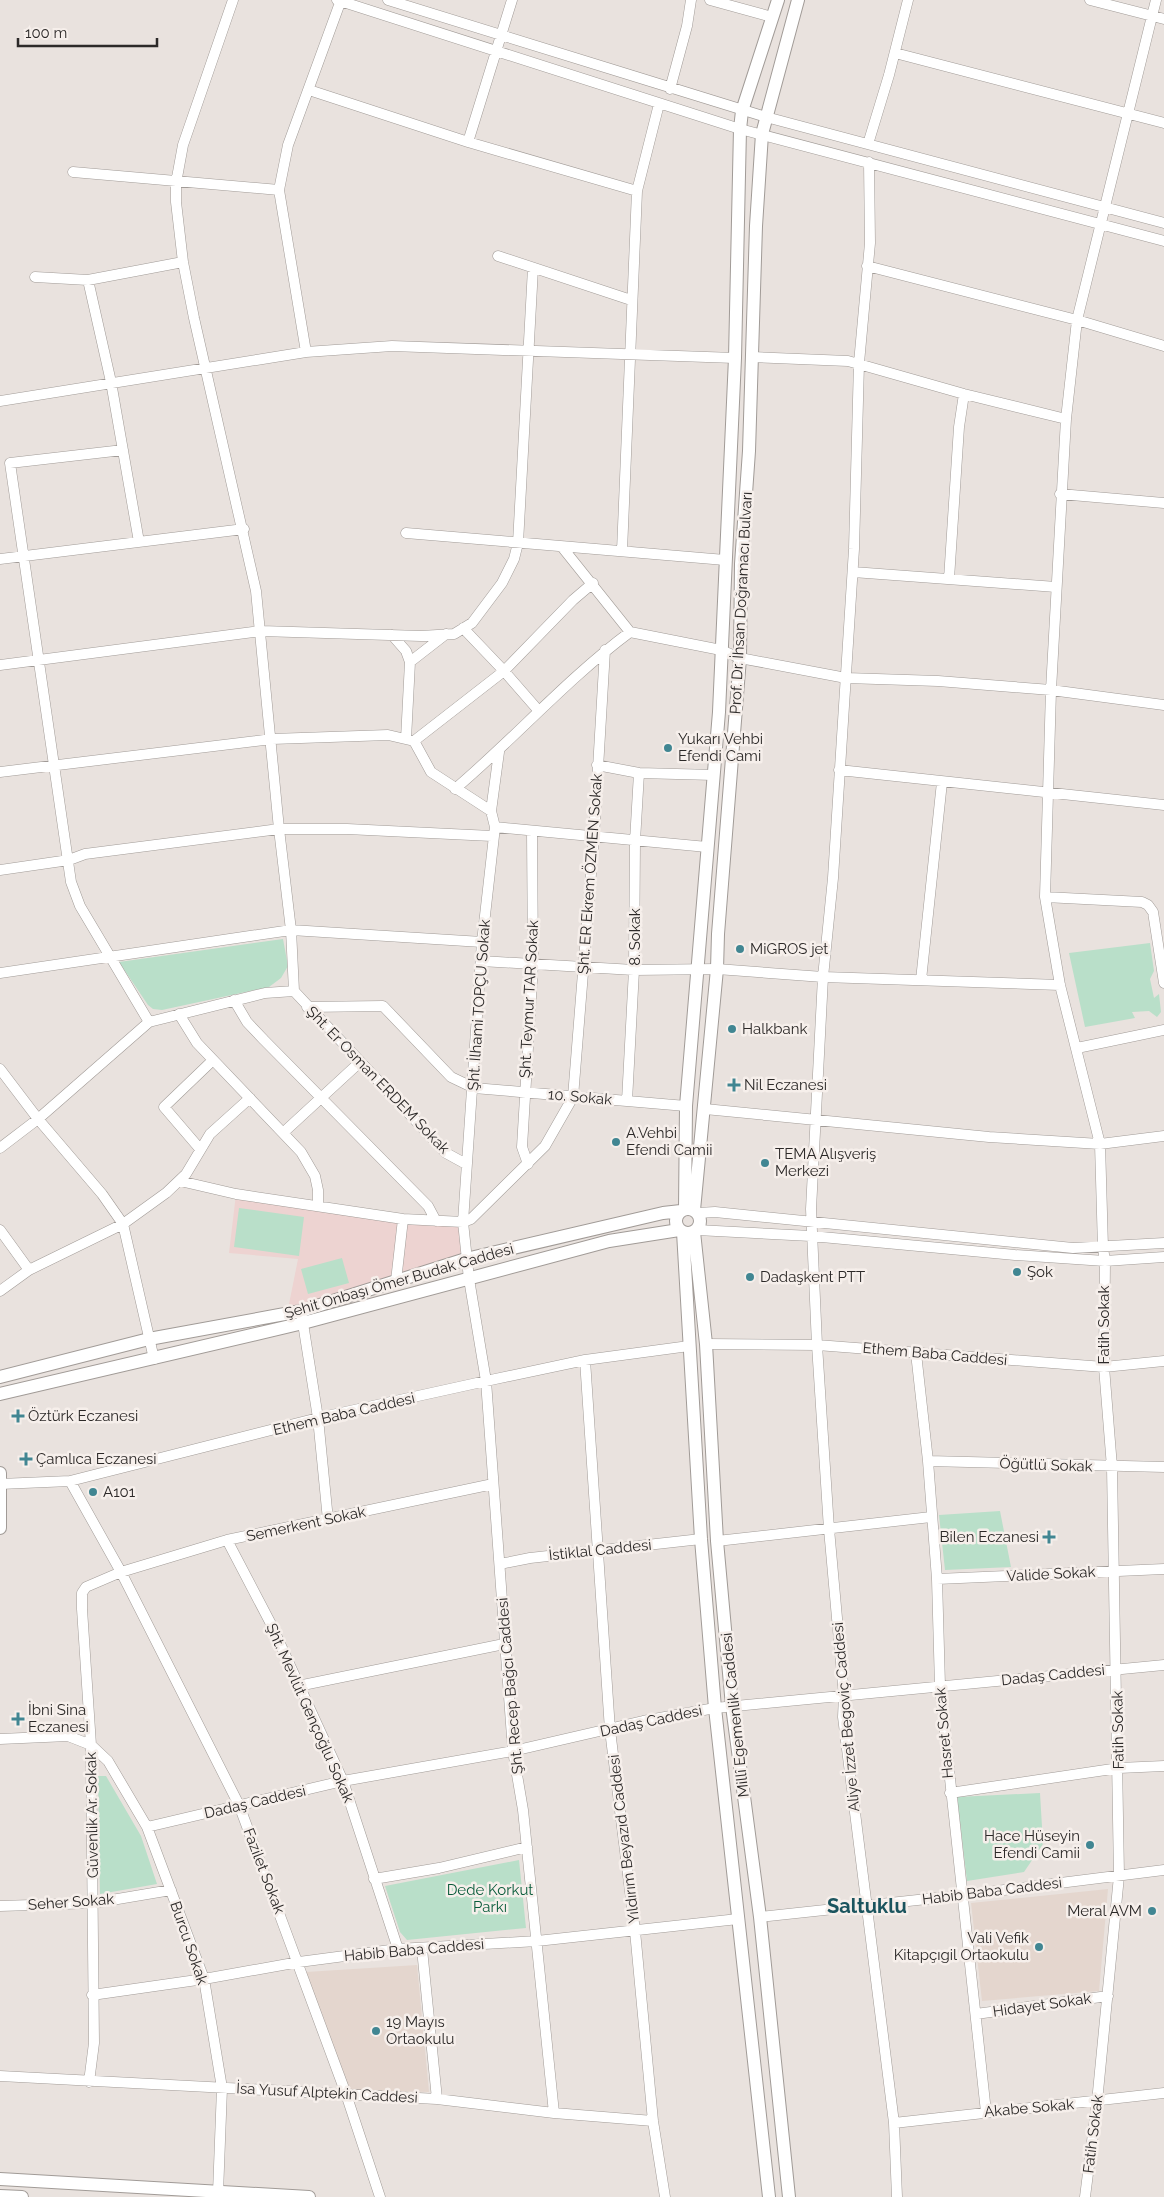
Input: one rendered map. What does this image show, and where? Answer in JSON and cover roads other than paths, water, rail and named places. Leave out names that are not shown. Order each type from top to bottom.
[{"type":"main road","name":"Prof. Dr. İhsan Doğramacı Bulvarı","points":[[689,1211],[686,1106],[714,775],[726,560],[735,358],[740,129],[742,111],[778,0]]},
{"type":"main road","name":"Prof. Dr. İhsan Doğramacı Bulvarı","points":[[689,1211],[706,1109],[740,658],[742,564],[762,134],[798,0]]},
{"type":"main road","points":[[689,1211],[701,1220],[688,1231],[676,1220],[689,1211]]},
{"type":"main road","name":"Şehit Onbaşı Ömer Budak Caddesi","points":[[0,1377],[149,1339],[302,1317],[396,1281],[466,1259],[663,1213],[689,1211]]},
{"type":"main road","name":"Şehit Onbaşı Ömer Budak Caddesi","points":[[0,1394],[154,1359],[302,1317],[468,1279],[609,1241],[688,1231]]},
{"type":"main road","name":"Millî Egemenlik Caddesi","points":[[688,1231],[706,1344],[717,1541],[732,1706],[760,1917],[789,2197]]},
{"type":"main road","name":"Millî Egemenlik Caddesi","points":[[688,1231],[689,1346],[701,1539],[715,1708],[769,2197]]},
{"type":"main road","points":[[0,1480],[0,1528]]},
{"type":"main road","points":[[0,2179],[309,2197]]},
{"type":"main road","points":[[0,2196],[22,2197]]},
{"type":"street","points":[[0,1148],[38,1120],[149,1022],[266,993],[294,991],[291,930],[279,829],[261,630],[244,529],[183,262],[176,202],[176,183],[183,145],[233,0]]},
{"type":"street","points":[[306,352],[279,190],[288,145],[309,90],[339,0],[740,129],[1164,240]]},
{"type":"street","points":[[388,0],[766,118],[1164,223]]},
{"type":"street","points":[[468,142],[512,0]]},
{"type":"street","points":[[670,88],[687,26],[691,0]]},
{"type":"street","points":[[710,0],[772,17]]},
{"type":"street","points":[[868,144],[895,54],[908,0]]},
{"type":"street","points":[[1090,0],[1164,19]]},
{"type":"street","name":"Fatih Sokak","points":[[1086,2197],[1119,1876],[1117,1668],[1112,1467],[1104,1367],[1105,1262],[1102,1248],[1100,1144],[1060,985],[1045,897],[1051,690],[1060,494],[1077,320],[1156,0]]},
{"type":"street","points":[[895,54],[1164,123]]},
{"type":"street","points":[[309,90],[468,142],[637,191]]},
{"type":"street","points":[[622,552],[628,354],[637,191],[658,104]]},
{"type":"street","name":"Aliye İzzet Begoviç Caddesi","points":[[869,162],[870,243],[859,363],[852,572],[833,878],[823,977],[811,1236],[816,1344],[829,1528],[844,1696],[843,1717],[894,2123],[897,2197]]},
{"type":"street","points":[[73,172],[176,183],[279,190]]},
{"type":"street","points":[[498,256],[631,300]]},
{"type":"street","points":[[35,277],[88,280],[183,262]]},
{"type":"street","points":[[867,266],[1077,320],[1164,346]]},
{"type":"street","points":[[0,665],[261,630],[392,636],[454,634],[472,623],[502,584],[514,559],[518,543],[527,350],[533,268]]},
{"type":"street","points":[[88,280],[111,382],[139,542]]},
{"type":"street","points":[[0,402],[111,382],[206,369],[306,352],[392,346],[735,358]]},
{"type":"street","points":[[752,357],[836,360],[859,363],[964,394],[1066,419]]},
{"type":"street","points":[[949,579],[959,427],[964,394]]},
{"type":"street","points":[[123,450],[10,463],[72,882],[80,906],[149,1022]]},
{"type":"street","points":[[1060,494],[1164,503]]},
{"type":"street","points":[[0,559],[244,529]]},
{"type":"street","points":[[406,534],[726,560]]},
{"type":"street","points":[[562,546],[630,632],[721,650],[740,658],[846,678],[938,681],[1051,690],[1164,705]]},
{"type":"street","points":[[852,572],[1056,587]]},
{"type":"street","points":[[0,772],[54,767],[272,739],[388,735],[410,740],[504,671],[572,600],[593,583]]},
{"type":"street","points":[[463,628],[538,710]]},
{"type":"street","points":[[455,789],[499,752],[538,710],[605,650],[630,632]]},
{"type":"street","points":[[410,662],[446,634]]},
{"type":"street","points":[[392,636],[406,651],[410,662],[410,740],[431,772],[492,811]]},
{"type":"street","name":"Şht. ER Ekrem ÖZMEN Sokak","points":[[573,1097],[594,836],[605,650]]},
{"type":"street","name":"Şht. İlhami TOPÇU Sokak","points":[[466,1259],[464,1222],[466,1164],[474,1088],[482,942],[493,831],[492,811],[499,752]]},
{"type":"street","points":[[597,766],[639,773],[714,775]]},
{"type":"street","points":[[839,770],[1164,805]]},
{"type":"street","name":"8. Sokak","points":[[627,1101],[634,970],[635,841],[639,773]]},
{"type":"street","points":[[921,980],[942,782]]},
{"type":"street","points":[[0,870],[69,860],[85,854],[279,829],[532,832],[707,847]]},
{"type":"street","name":"Şht. Teymur TAR Sokak","points":[[528,1164],[522,1147],[533,964],[532,832]]},
{"type":"street","points":[[1045,897],[1142,902],[1148,905],[1153,912],[1164,983]]},
{"type":"street","points":[[0,973],[291,930],[482,942]]},
{"type":"street","points":[[481,960],[634,970],[718,969],[823,977],[1060,985]]},
{"type":"street","name":"Şht. Er Osman ERDEM Sokak","points":[[294,991],[446,1153],[466,1164]]},
{"type":"street","points":[[234,1000],[248,1022],[428,1206],[436,1221]]},
{"type":"street","points":[[307,1007],[383,1006],[451,1077],[474,1088]]},
{"type":"street","points":[[179,1014],[191,1036],[284,1132],[310,1164],[318,1190],[318,1206]]},
{"type":"street","points":[[1077,1048],[1164,1030]]},
{"type":"street","points":[[200,1149],[164,1107],[213,1060]]},
{"type":"street","points":[[284,1132],[360,1062]]},
{"type":"street","points":[[0,1069],[38,1120],[102,1194],[123,1224],[154,1359]]},
{"type":"street","name":"10. Sokak","points":[[474,1088],[686,1106]]},
{"type":"street","points":[[180,1181],[236,1194],[403,1219],[464,1222],[471,1219],[528,1164],[552,1136],[573,1097]]},
{"type":"street","points":[[0,1291],[29,1270],[123,1224],[180,1181],[214,1130],[250,1098]]},
{"type":"street","points":[[706,1109],[990,1137],[1100,1144],[1164,1136]]},
{"type":"street","points":[[689,1211],[1073,1248],[1102,1248],[1164,1243]]},
{"type":"street","points":[[396,1281],[403,1219]]},
{"type":"street","points":[[0,1230],[29,1270]]},
{"type":"street","points":[[688,1231],[811,1236],[1015,1256],[1105,1262],[1164,1257]]},
{"type":"street","name":"Şht. Recep Bağcı Caddesi","points":[[466,1259],[486,1382],[513,1751],[527,1847],[554,2113]]},
{"type":"street","points":[[302,1317],[318,1418],[328,1520]]},
{"type":"street","name":"Ethem Baba Caddesi","points":[[706,1344],[816,1344],[1104,1367],[1164,1362]]},
{"type":"street","name":"Ethem Baba Caddesi","points":[[0,1480],[70,1481],[318,1418],[585,1360],[689,1346]]},
{"type":"street","name":"Hasret Sokak","points":[[916,1353],[928,1461],[937,1580],[940,1686],[950,1793],[964,1895],[986,2112]]},
{"type":"street","name":"Yıldırım Beyazıd Caddesi","points":[[585,1360],[610,1730],[635,1931],[653,2121],[665,2197]]},
{"type":"street","name":"Öğütlü Sokak","points":[[928,1461],[1164,1467]]},
{"type":"street","name":"Fazilet Sokak","points":[[70,1481],[121,1572],[240,1805],[299,1962],[380,2197]]},
{"type":"street","name":"Semerkent Sokak","points":[[121,1572],[227,1540],[493,1484]]},
{"type":"street","points":[[717,1541],[931,1517]]},
{"type":"street","name":"İstiklal Caddesi","points":[[500,1564],[598,1550],[701,1539]]},
{"type":"street","name":"Şht. Mevlüt Gençoğlu Sokak","points":[[227,1540],[271,1624],[343,1782],[398,1949]]},
{"type":"street","name":"Valide Sokak","points":[[937,1580],[1164,1568]]},
{"type":"street","name":"Güvenlik Ar. Sokak","points":[[89,2082],[94,2043],[92,1995],[94,1903],[91,1745],[82,1593],[86,1587],[121,1572]]},
{"type":"street","points":[[298,1686],[504,1644]]},
{"type":"street","name":"Dadaş Caddesi","points":[[146,1827],[343,1782],[513,1751],[643,1721],[715,1708],[1164,1665]]},
{"type":"street","points":[[0,1739],[68,1736],[91,1745]]},
{"type":"street","name":"Burcu Sokak","points":[[91,1745],[108,1761],[146,1827],[204,1979],[222,2088],[218,2192]]},
{"type":"street","points":[[950,1793],[1119,1768],[1164,1766]]},
{"type":"street","points":[[374,1879],[439,1868],[527,1847]]},
{"type":"street","name":"Habib Baba Caddesi","points":[[760,1917],[866,1904],[964,1895],[1164,1870]]},
{"type":"street","name":"Seher Sokak","points":[[0,1906],[94,1903],[171,1890]]},
{"type":"street","name":"Habib Baba Caddesi","points":[[92,1995],[204,1979],[299,1962],[398,1949],[537,1941],[738,1919]]},
{"type":"street","points":[[422,1948],[438,2099]]},
{"type":"street","name":"Hidayet Sokak","points":[[976,2014],[1108,1996]]},
{"type":"street","name":"İsa Yusuf Alptekin Caddesi","points":[[0,2076],[438,2099],[554,2113],[653,2121]]},
{"type":"street","name":"Akabe Sokak","points":[[894,2123],[1097,2102],[1164,2093]]},
{"type":"place","name":"Yukarı Vehbi Efendi Cami","points":[[668,748]]},
{"type":"place","name":"MiGROS jet","points":[[740,949]]},
{"type":"place","name":"Halkbank","points":[[732,1029]]},
{"type":"place","name":"Nil Eczanesi","points":[[734,1085]]},
{"type":"place","name":"A.Vehbi Efendi Camii","points":[[616,1142]]},
{"type":"place","name":"TEMA Alışveriş Merkezi","points":[[765,1163]]},
{"type":"place","name":"Şok","points":[[1017,1272]]},
{"type":"place","name":"Dadaşkent PTT","points":[[750,1277]]},
{"type":"place","name":"Öztürk Eczanesi","points":[[18,1416]]},
{"type":"place","name":"Çamlıca Eczanesi","points":[[26,1459]]},
{"type":"place","name":"A101","points":[[93,1492]]},
{"type":"place","name":"Bilen Eczanesi","points":[[1049,1537]]},
{"type":"place","name":"İbni Sina Eczanesi","points":[[18,1719]]},
{"type":"place","name":"Hace Hüseyin Efendi Camii","points":[[1090,1845]]},
{"type":"place","name":"Meral AVM","points":[[1152,1911]]},
{"type":"place","name":"Vali Vefik Kitapçıgil Ortaokulu","points":[[1039,1947]]},
{"type":"place","name":"19 Mayıs Ortaokulu","points":[[376,2031]]},
{"type":"district","name":"Saltuklu","points":[[867,1906]]},
{"type":"park label","name":"Dede Korkut Parkı","points":[[490,1898]]}]
